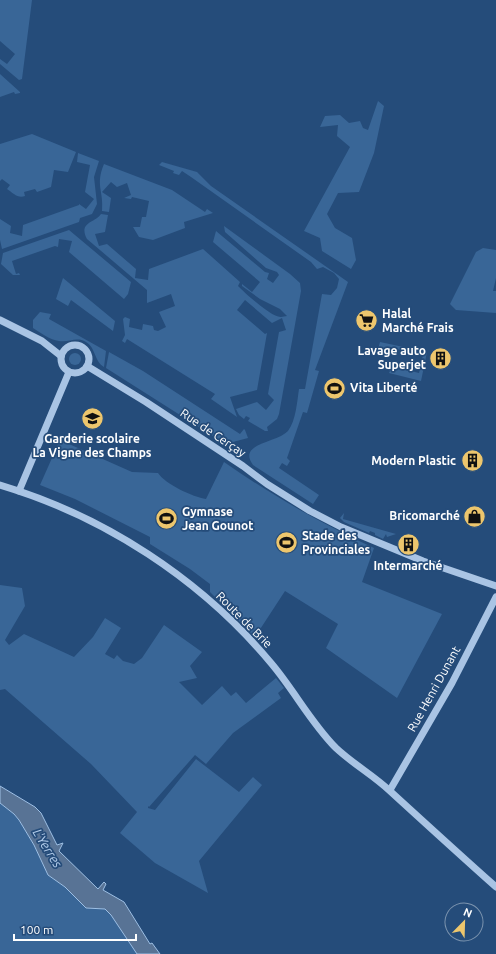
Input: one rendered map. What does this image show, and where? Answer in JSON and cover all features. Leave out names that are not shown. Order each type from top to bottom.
[{"type":"street","points":[[0,320],[62,353]]},
{"type":"street","points":[[72,345],[82,346],[88,354],[87,366],[78,372],[70,372],[62,365],[62,353],[72,345]]},
{"type":"street","name":"Rue de Cerçay","points":[[87,366],[146,402],[294,503],[325,519],[423,561],[496,586]]},
{"type":"street","points":[[19,492],[70,372]]},
{"type":"street","name":"Route de Brie","points":[[0,485],[83,517],[139,548],[177,573],[212,602],[271,663],[306,711],[337,748],[390,790],[430,828],[496,886]]},
{"type":"street","name":"Rue Henri Dunant","points":[[390,790],[452,683],[496,598]]},
{"type":"shaded area","points":[[0,0],[32,0],[22,79],[19,80],[0,64],[0,59],[7,64],[15,54],[0,41]]},
{"type":"shaded area","points":[[0,74],[20,93],[15,94],[14,92],[0,97]]},
{"type":"shaded area","points":[[378,101],[384,106],[374,153],[359,192],[338,193],[327,214],[335,228],[352,238],[356,260],[351,269],[322,251],[320,238],[304,231],[350,147],[337,136],[338,125],[320,127],[325,116],[340,115],[349,123],[360,121],[363,128],[368,130]]},
{"type":"shaded area","points":[[32,134],[76,152],[68,172],[54,170],[51,187],[37,192],[35,189],[24,192],[25,196],[20,197],[7,189],[10,185],[2,179],[0,181],[0,144]]},
{"type":"shaded area","points":[[78,153],[99,161],[94,177],[97,204],[92,214],[80,218],[79,222],[2,249],[0,240],[0,219],[11,226],[10,233],[22,236],[23,225],[79,204],[86,209],[94,199],[85,192],[90,165],[77,162]]},
{"type":"shaded area","points":[[162,162],[197,172],[211,186],[348,282],[315,370],[319,371],[307,413],[303,412],[287,458],[290,461],[287,466],[282,463],[279,468],[319,495],[313,504],[253,465],[249,458],[250,452],[254,448],[283,435],[291,427],[296,411],[299,389],[305,389],[322,294],[331,295],[337,288],[339,279],[334,273],[323,267],[317,269],[311,262],[182,171],[179,175],[173,173],[174,171],[159,165]]},
{"type":"shaded area","points":[[104,164],[172,190],[205,212],[207,209],[213,213],[184,222],[185,228],[153,240],[139,237],[133,227],[140,227],[142,217],[146,217],[149,201],[132,197],[131,199],[124,198],[131,195],[127,183],[117,187],[111,182],[102,192],[111,198],[109,212],[102,211],[100,177]]},
{"type":"shaded area","points":[[101,214],[108,215],[105,232],[95,234],[99,246],[107,244],[136,269],[135,278],[148,280],[149,269],[203,249],[240,282],[238,286],[246,294],[271,314],[281,317],[287,316],[280,309],[260,299],[242,286],[242,284],[252,292],[260,282],[213,242],[216,231],[265,272],[269,273],[267,279],[273,283],[279,275],[277,272],[266,268],[225,232],[224,226],[300,283],[301,291],[279,414],[277,419],[267,427],[268,431],[265,431],[248,421],[250,418],[246,416],[244,419],[239,415],[236,409],[257,402],[266,410],[274,400],[268,394],[279,332],[286,330],[282,318],[272,323],[245,300],[237,310],[265,334],[267,333],[257,390],[230,397],[237,417],[211,399],[215,394],[127,339],[125,343],[122,341],[125,335],[123,319],[125,317],[130,319],[129,327],[142,330],[143,324],[153,326],[154,330],[158,331],[166,327],[159,312],[175,306],[171,294],[147,303],[147,290],[87,239],[85,233],[86,226]]},
{"type":"shaded area","points":[[69,230],[131,282],[128,294],[124,299],[69,252],[72,241],[59,239],[58,247],[55,246],[12,261],[16,274],[19,273],[20,275],[13,275],[1,264],[3,253]]},
{"type":"shaded area","points":[[483,248],[496,250],[496,278],[493,291],[496,291],[496,313],[456,310],[450,304],[476,252]]},
{"type":"shaded area","points":[[63,278],[115,321],[113,331],[71,300],[68,306],[56,299]]},
{"type":"shaded area","points":[[40,312],[51,314],[49,319],[106,351],[104,367],[98,361],[92,348],[86,342],[82,340],[63,341],[52,339],[33,328],[33,320]]},
{"type":"shaded area","points":[[380,342],[427,352],[421,381],[389,373],[390,371],[387,368],[387,365],[419,373],[423,355],[392,348],[391,352],[378,349]]},
{"type":"shaded area","points":[[109,352],[143,371],[240,434],[244,429],[248,438],[229,443],[221,441],[106,368]]},
{"type":"shaded area","points":[[75,353],[79,355],[81,359],[79,363],[75,365],[71,363],[69,359],[71,355]]},
{"type":"shaded area","points":[[60,440],[132,472],[158,473],[180,489],[194,496],[206,499],[224,462],[297,508],[374,548],[362,582],[442,614],[397,698],[326,648],[338,624],[285,591],[255,637],[210,592],[210,584],[190,569],[150,544],[150,537],[75,499],[40,485]]},
{"type":"shaded area","points":[[344,513],[343,519],[396,534],[387,537],[386,534],[383,539],[375,535],[375,533],[370,531],[369,533],[344,522],[340,518]]},
{"type":"shaded area","points":[[0,585],[22,588],[25,606],[5,640],[9,645],[24,634],[74,657],[93,637],[105,618],[121,628],[105,654],[114,659],[117,655],[123,661],[134,664],[142,658],[164,625],[202,652],[190,666],[197,678],[179,682],[202,705],[222,686],[231,696],[236,692],[246,703],[276,678],[284,688],[278,693],[281,698],[233,733],[206,764],[195,755],[149,807],[148,806],[148,808],[155,810],[196,759],[239,792],[253,777],[262,785],[199,861],[208,893],[155,863],[120,833],[137,812],[91,764],[5,689],[0,690]]},
{"type":"shaded area","points":[[0,803],[19,820],[34,845],[48,875],[65,887],[86,908],[105,909],[111,915],[137,954],[0,954]]},
{"type":"water","name":"L'Yerres","points":[[0,786],[35,807],[41,813],[57,845],[63,843],[59,851],[98,889],[104,882],[106,884],[103,890],[124,902],[150,944],[152,943],[160,954],[137,954],[111,915],[105,909],[86,908],[65,887],[48,875],[34,845],[19,820],[0,803]]},
{"type":"place","name":"Halal Marché Frais","points":[[366,321]]},
{"type":"place","name":"Lavage auto Superjet","points":[[441,358]]},
{"type":"place","name":"Vita Liberté","points":[[335,388]]},
{"type":"place","name":"Garderie scolaire La Vigne des Champs","points":[[92,418]]},
{"type":"place","name":"Modern Plastic","points":[[472,461]]},
{"type":"place","name":"Bricomarché","points":[[475,516]]},
{"type":"place","name":"Gymnase Jean Gounot","points":[[167,519]]},
{"type":"place","name":"Stade des Provinciales","points":[[286,543]]},
{"type":"place","name":"Intermarché","points":[[408,545]]}]
